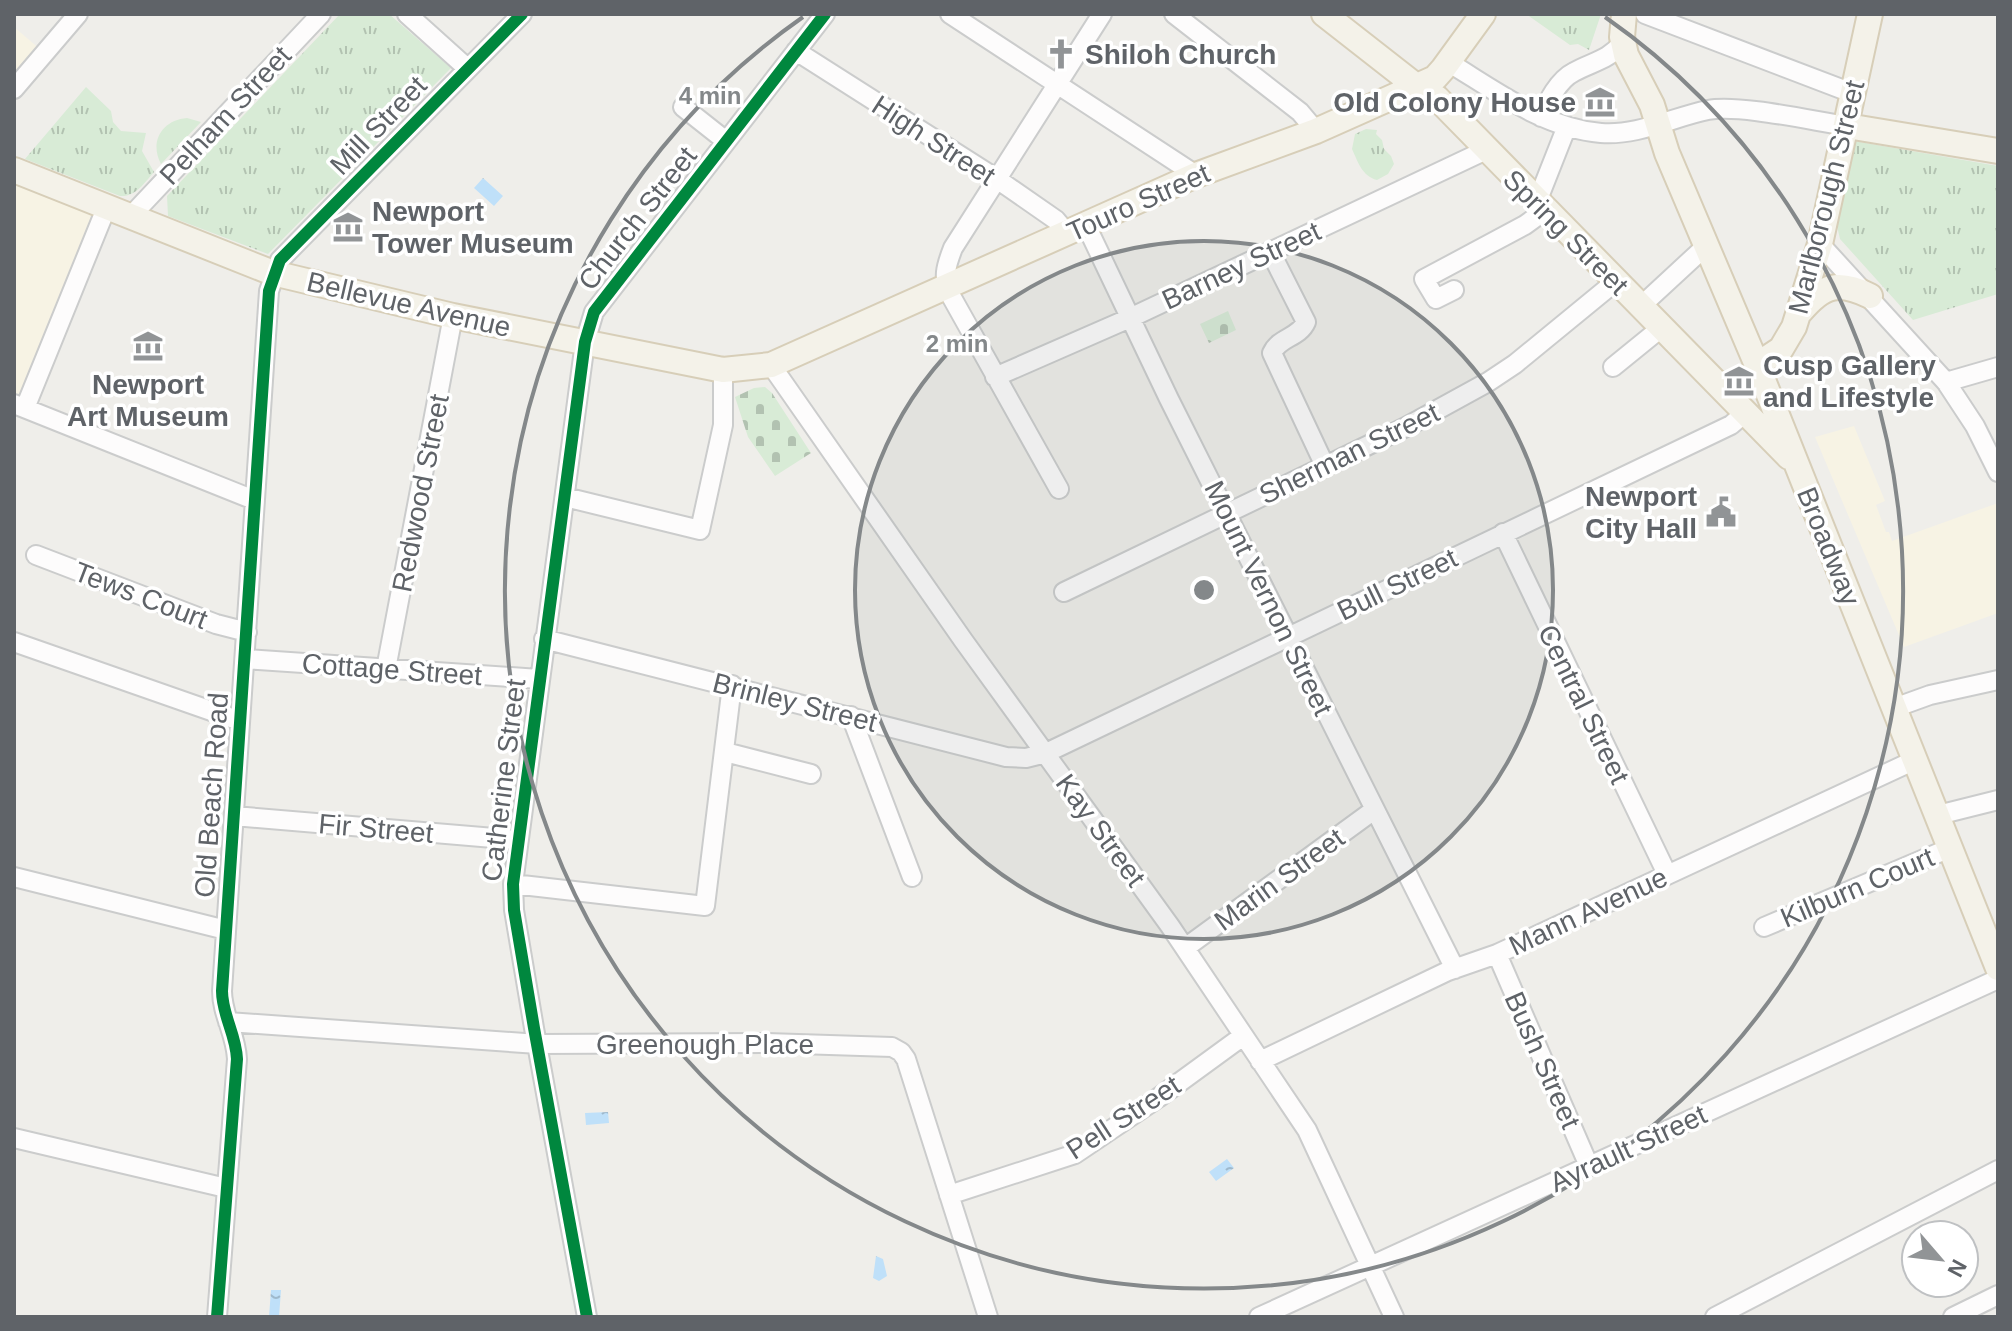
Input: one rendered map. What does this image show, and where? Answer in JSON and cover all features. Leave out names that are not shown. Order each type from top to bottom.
[{"type":"main road","name":"Spring Street","points":[[1324,14],[1416,86],[1437,98],[1796,465]]},
{"type":"main road","name":"Touro Street","points":[[771,365],[1196,175],[1316,131],[1437,76],[1483,14]]},
{"type":"main road","points":[[1622,43],[1624,14]]},
{"type":"main road","name":"Marlborough Street","points":[[1757,365],[1785,344],[1798,316],[1820,244],[1870,14]]},
{"type":"main road","name":"Broadway","points":[[1622,43],[1652,105],[1664,146],[1757,365],[1915,760],[1946,813],[1950,848],[1998,968]]},
{"type":"main road","points":[[1847,126],[1997,145]]},
{"type":"main road","name":"Bellevue Avenue","points":[[14,170],[273,273],[453,316],[723,370],[771,365]]},
{"type":"main road","points":[[1798,316],[1811,299],[1830,287],[1855,289],[1870,296]]},
{"type":"street","points":[[14,89],[78,14]]},
{"type":"street","name":"Pelham Street","points":[[131,216],[321,14]]},
{"type":"street","points":[[407,14],[467,68]]},
{"type":"street","name":"Mill Street","points":[[273,273],[280,260],[522,14]]},
{"type":"street","name":"Church Street","points":[[585,342],[594,312],[825,14]]},
{"type":"street","points":[[950,14],[1196,175]]},
{"type":"street","points":[[1059,489],[946,286],[945,268],[953,248],[1102,14]]},
{"type":"street","points":[[1174,14],[1300,112],[1316,131]]},
{"type":"street","points":[[1645,14],[1852,93]]},
{"type":"street","points":[[1541,117],[1560,84],[1571,73],[1605,58],[1622,43]]},
{"type":"street","name":"High Street","points":[[796,51],[1056,220],[1077,229]]},
{"type":"street","points":[[1448,62],[1541,117],[1602,133],[1620,133],[1709,110],[1731,109],[1847,126]]},
{"type":"street","points":[[683,107],[726,141]]},
{"type":"street","points":[[1454,290],[1436,299],[1424,279],[1536,217],[1567,126]]},
{"type":"street","name":"Barney Street","points":[[995,377],[1130,318],[1486,150]]},
{"type":"street","points":[[107,206],[20,406],[254,500]]},
{"type":"street","name":"Mount Vernon Street","points":[[1077,229],[1130,318],[1455,969]]},
{"type":"street","points":[[1820,244],[1946,382],[1975,426],[1998,472]]},
{"type":"street","points":[[1640,307],[1706,246]]},
{"type":"street","points":[[1270,251],[1306,322],[1302,331],[1276,344],[1272,353],[1325,466]]},
{"type":"street","name":"Old Beach Road","points":[[217,1317],[237,1059],[236,1043],[222,1004],[254,500],[269,291],[273,273]]},
{"type":"street","name":"Sherman Street","points":[[1064,592],[1406,427],[1488,382],[1615,282]]},
{"type":"street","name":"Redwood Street","points":[[386,669],[453,316]]},
{"type":"street","points":[[1613,367],[1661,328]]},
{"type":"street","name":"Catherine Street","points":[[585,342],[513,884],[514,910],[587,1317]]},
{"type":"street","name":"Kay Street","points":[[771,365],[963,640],[1185,948],[1307,1130],[1394,1317]]},
{"type":"street","points":[[1946,382],[1998,367]]},
{"type":"street","points":[[565,497],[700,530],[723,425],[723,370]]},
{"type":"street","name":"Bull Street","points":[[1046,753],[1731,425],[1745,413]]},
{"type":"street","name":"Central Street","points":[[1503,533],[1667,874]]},
{"type":"street","name":"Tews Court","points":[[36,555],[216,624],[247,632]]},
{"type":"street","name":"Brinley Street","points":[[544,639],[1006,757],[1026,758],[1046,753]]},
{"type":"street","points":[[14,642],[240,721]]},
{"type":"street","name":"Cottage Street","points":[[245,659],[539,679]]},
{"type":"street","points":[[1894,708],[1930,695],[1998,680]]},
{"type":"street","points":[[513,884],[705,906],[732,685]]},
{"type":"street","points":[[851,716],[912,877]]},
{"type":"street","points":[[725,752],[811,774]]},
{"type":"street","name":"Mann Avenue","points":[[1260,1061],[1915,760]]},
{"type":"street","points":[[1946,813],[1998,800]]},
{"type":"street","name":"Marin Street","points":[[1185,948],[1374,810]]},
{"type":"street","name":"Fir Street","points":[[234,816],[517,840]]},
{"type":"street","name":"Kilburn Court","points":[[1764,927],[1950,848]]},
{"type":"street","points":[[14,877],[226,930]]},
{"type":"street","name":"Bush Street","points":[[1497,954],[1589,1166]]},
{"type":"street","name":"Ayrault Street","points":[[1259,1317],[1998,979]]},
{"type":"street","name":"Greenough Place","points":[[228,1022],[538,1044],[767,1043],[892,1047],[906,1059],[988,1317]]},
{"type":"street","name":"Pell Street","points":[[949,1195],[1075,1154],[1243,1036]]},
{"type":"street","points":[[14,1138],[226,1188]]},
{"type":"street","points":[[1715,1317],[1998,1170]]},
{"type":"street","points":[[1953,1317],[1998,1295]]},
{"type":"shaded area","points":[[14,27],[41,50],[14,83]]},
{"type":"shaded area","points":[[14,185],[97,217],[21,402],[14,398]]},
{"type":"shaded area","points":[[1854,426],[1885,501],[1876,505],[1892,541],[1998,503],[1998,613],[1904,647],[1815,437]]},
{"type":"green space","points":[[340,14],[389,14],[451,68],[268,254],[168,216],[167,196]]},
{"type":"green space","points":[[1526,14],[1601,14],[1589,50],[1578,44],[1570,45]]},
{"type":"green space","points":[[86,87],[111,111],[113,122],[121,131],[146,133],[142,151],[154,172],[126,196],[25,159]]},
{"type":"green space","points":[[187,118],[201,122],[161,164],[156,148],[160,134],[171,123]]},
{"type":"green space","points":[[1366,129],[1377,130],[1376,134],[1394,164],[1388,174],[1377,180],[1364,172],[1352,149],[1355,134]]},
{"type":"green space","points":[[1854,141],[1998,166],[1998,294],[1913,320],[1840,239],[1837,226]]},
{"type":"green space","points":[[1228,311],[1236,330],[1209,343],[1200,324]]},
{"type":"green space","points":[[765,387],[811,453],[775,476],[748,437],[735,397],[754,388]]},
{"type":"water","points":[[483,178],[503,196],[494,206],[474,188]]},
{"type":"water","points":[[608,1112],[609,1123],[586,1125],[585,1113]]},
{"type":"water","points":[[1227,1159],[1234,1168],[1216,1181],[1209,1172]]},
{"type":"water","points":[[876,1256],[883,1259],[887,1276],[879,1281],[873,1278]]},
{"type":"water","points":[[271,1290],[281,1290],[279,1317],[269,1317]]},
{"type":"cycle path","points":[[217,1317],[237,1059],[222,991],[269,291],[280,260],[522,14]]},
{"type":"cycle path","points":[[587,1317],[534,1028],[514,910],[513,884],[585,342],[594,312],[825,14]]},
{"type":"place","name":"Shiloh Church","points":[[1061,54]]},
{"type":"place","name":"Old Colony House","points":[[1600,102]]},
{"type":"place","name":"Newport Tower Museum","points":[[348,227]]},
{"type":"place","name":"Newport Art Museum","points":[[148,346]]},
{"type":"place","name":"Cusp Gallery and Lifestyle","points":[[1739,381]]},
{"type":"place","name":"Newport City Hall","points":[[1721,512]]}]
